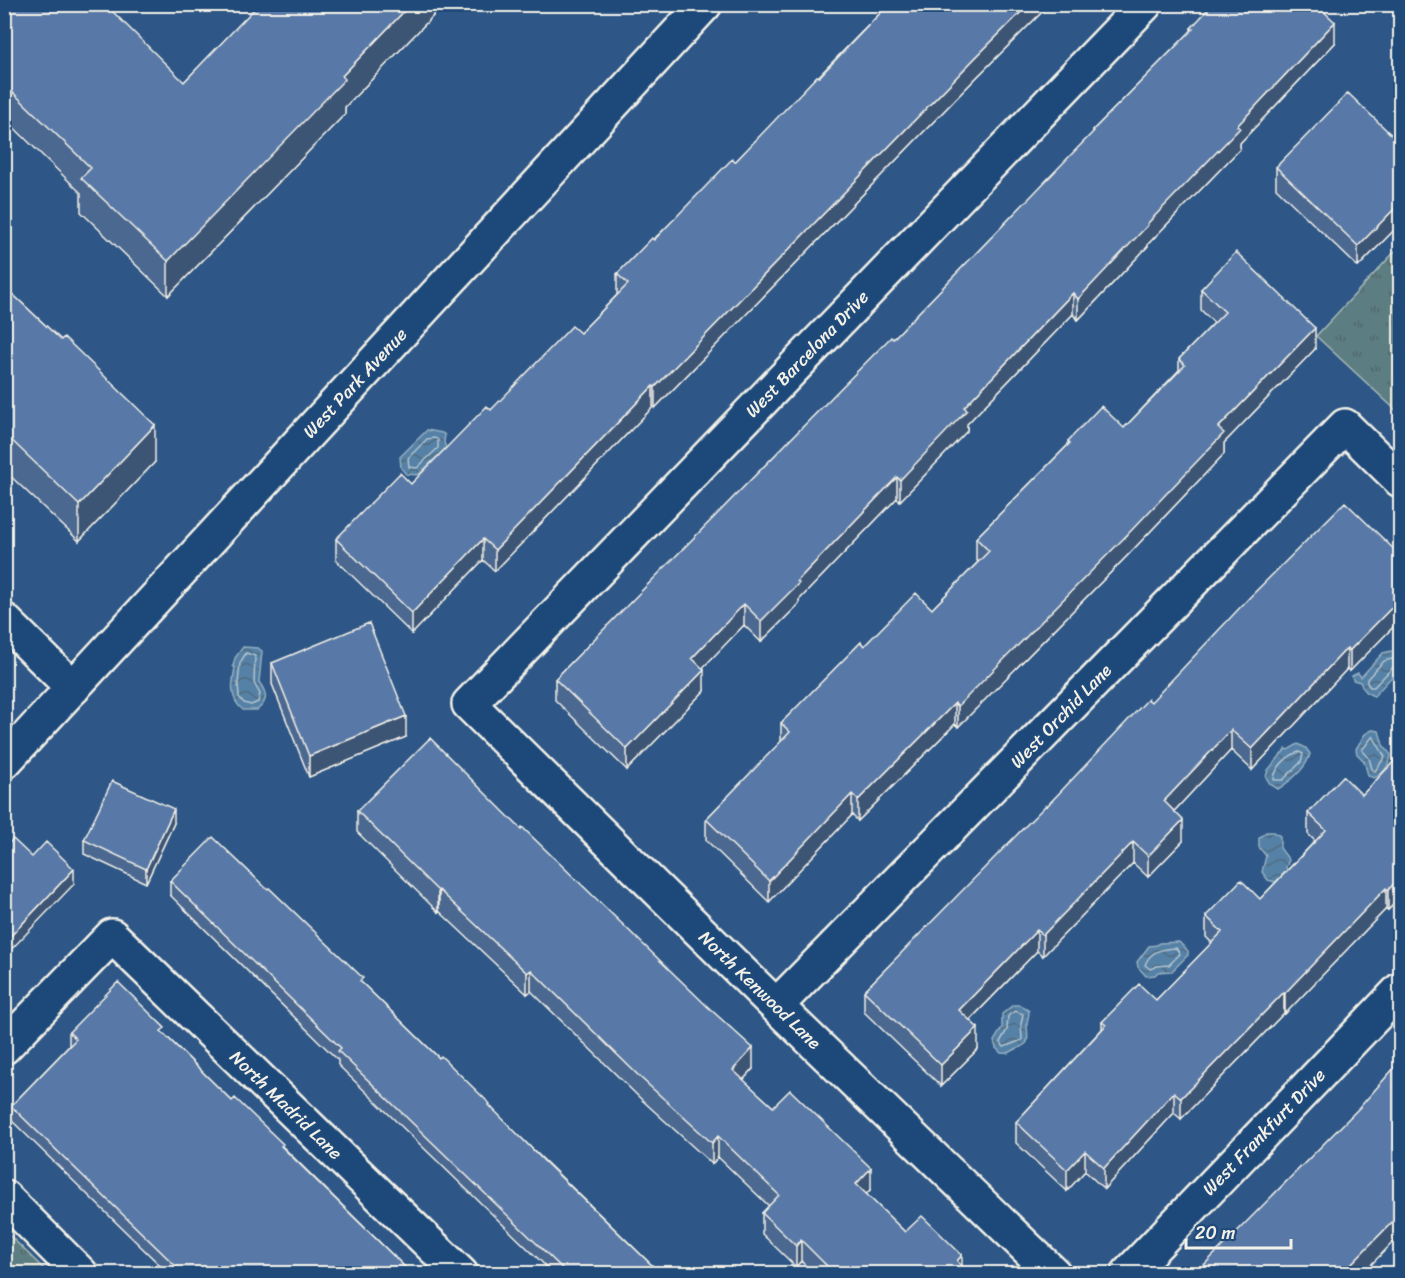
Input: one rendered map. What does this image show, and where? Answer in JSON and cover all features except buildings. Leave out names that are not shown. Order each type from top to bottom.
[{"type":"street","name":"West Park Avenue","points":[[4,762],[705,4]]},
{"type":"street","name":"West Barcelona Drive","points":[[469,704],[1144,4]]},
{"type":"street","name":"West Orchid Lane","points":[[776,1006],[1345,426],[1401,480]]},
{"type":"street","points":[[4,620],[73,688]]},
{"type":"street","name":"North Kenwood Lane","points":[[469,704],[776,1006],[1054,1274]]},
{"type":"street","name":"North Madrid Lane","points":[[4,1047],[112,936],[461,1274]]},
{"type":"street","name":"West Frankfurt Drive","points":[[1128,1274],[1401,990]]},
{"type":"street","points":[[4,1197],[81,1274]]},
{"type":"green space","points":[[1400,246],[1400,414],[1316,336]]},
{"type":"green space","points":[[5,1231],[48,1273],[5,1273]]},
{"type":"water","points":[[427,430],[445,435],[446,448],[418,475],[406,474],[401,468],[400,457]]},
{"type":"water","points":[[243,647],[258,648],[262,651],[259,682],[264,690],[265,700],[257,710],[243,710],[235,701],[233,685],[235,668],[233,666],[235,658]]},
{"type":"water","points":[[1391,651],[1400,658],[1399,669],[1374,696],[1371,695],[1360,682],[1353,680],[1352,676],[1358,673],[1361,677],[1383,653]]},
{"type":"water","points":[[1372,730],[1379,731],[1383,745],[1391,755],[1385,769],[1373,778],[1368,775],[1364,761],[1357,754],[1356,749],[1365,734]]},
{"type":"water","points":[[1298,744],[1306,748],[1310,754],[1308,759],[1298,774],[1278,789],[1270,784],[1266,777],[1268,770],[1286,749]]},
{"type":"water","points":[[1266,832],[1273,832],[1280,836],[1280,848],[1289,860],[1286,867],[1288,875],[1279,883],[1268,880],[1262,872],[1266,856],[1259,847],[1259,838]]},
{"type":"water","points":[[1179,942],[1188,951],[1188,955],[1172,971],[1146,976],[1138,967],[1137,962],[1149,946]]},
{"type":"water","points":[[1013,1005],[1020,1005],[1029,1011],[1027,1042],[1009,1053],[1001,1053],[994,1041],[1002,1028],[1002,1014]]}]
